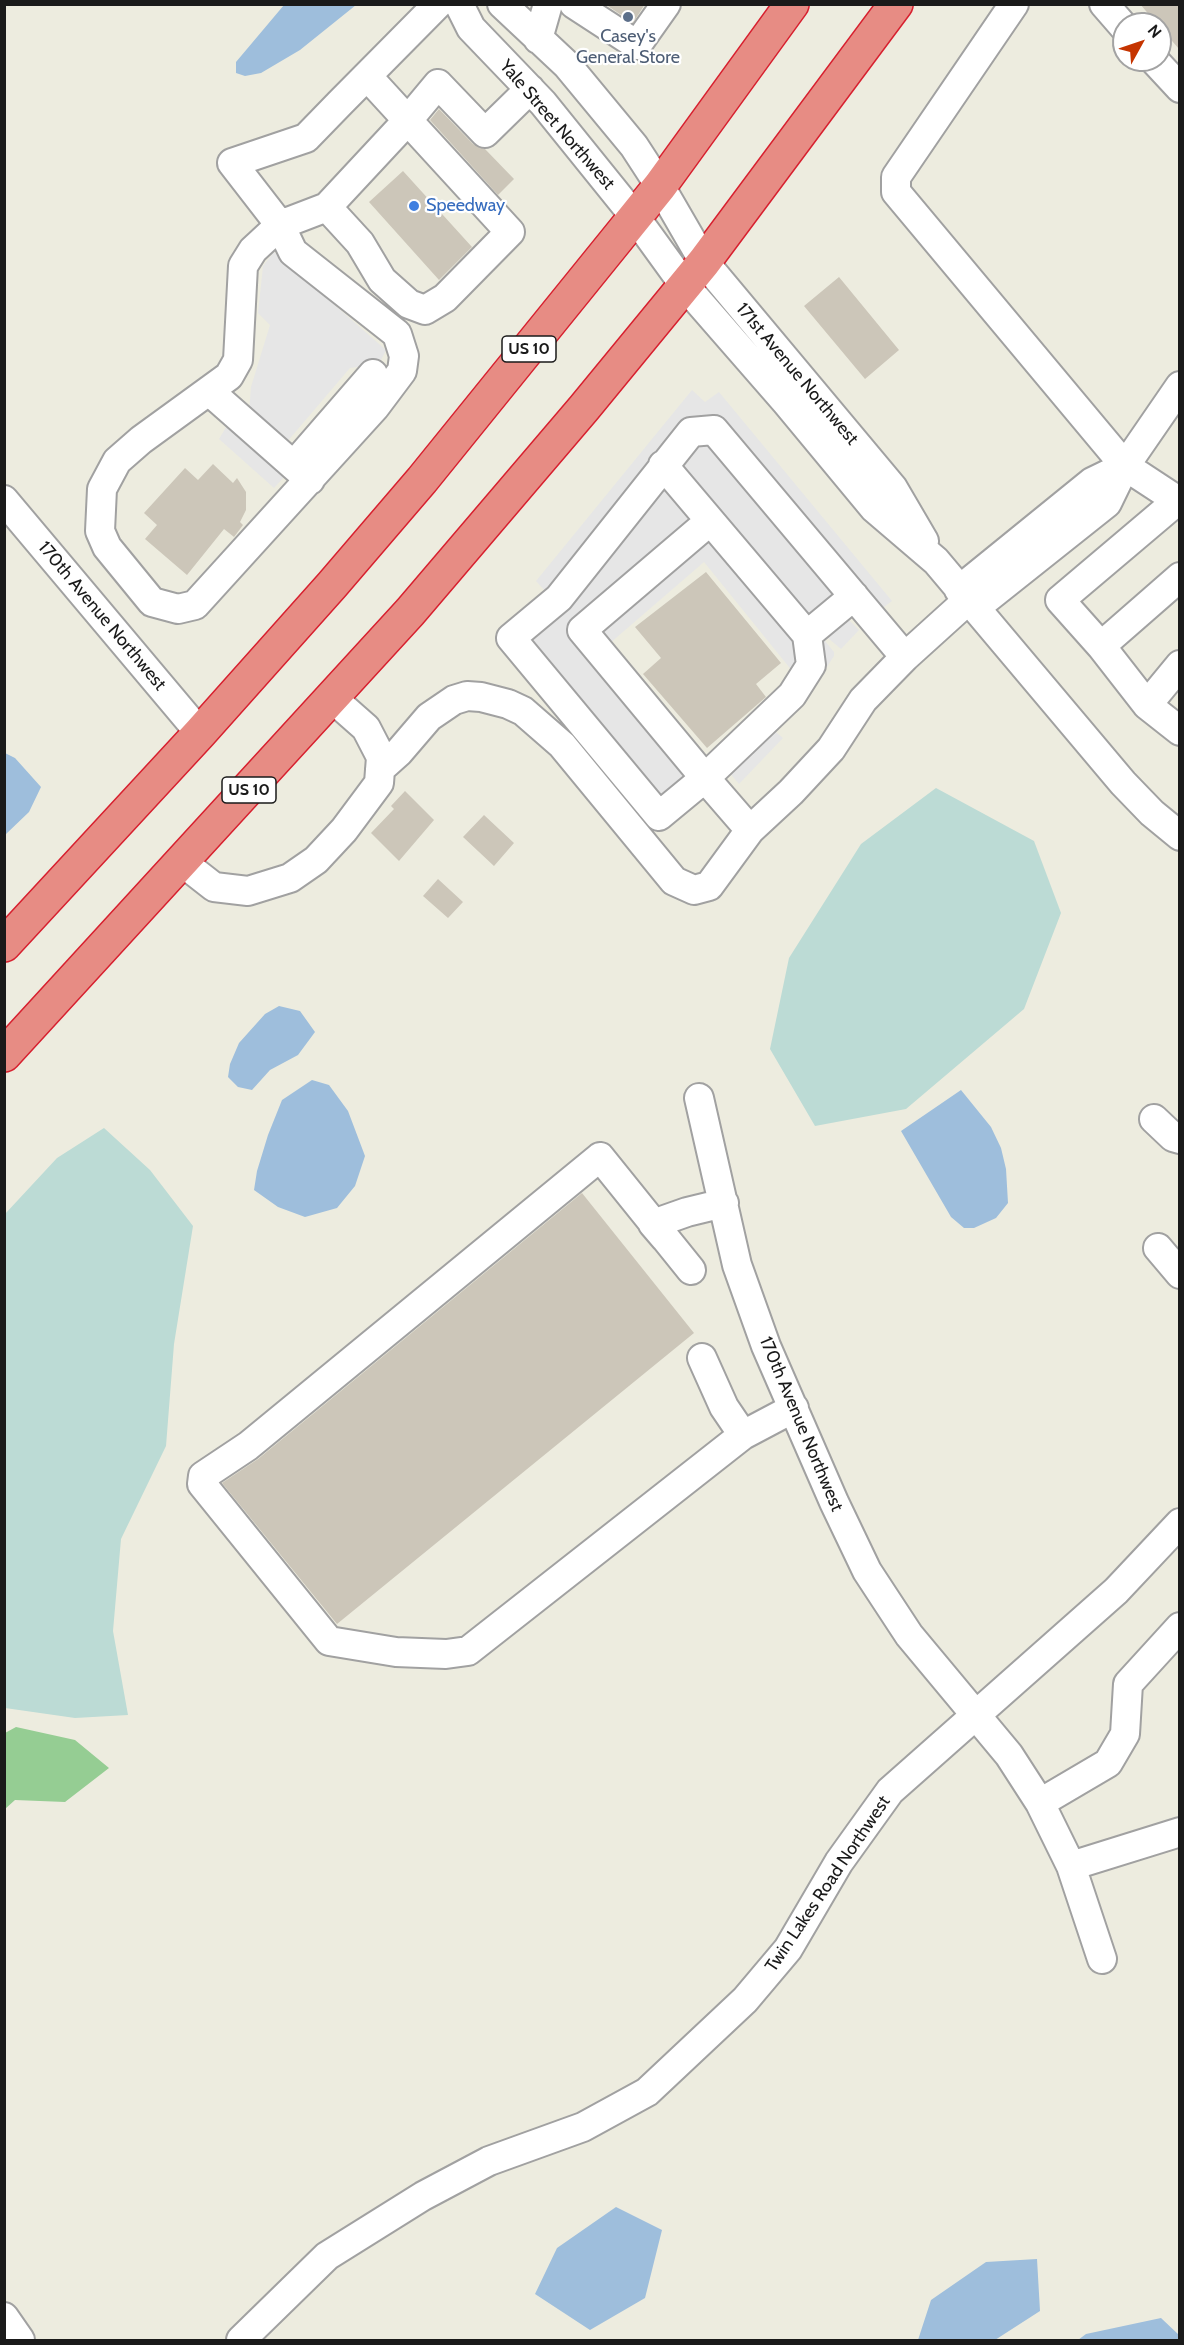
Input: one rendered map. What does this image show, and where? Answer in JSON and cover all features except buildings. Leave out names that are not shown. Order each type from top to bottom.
[{"type":"highway","name":"US 10","points":[[4,945],[200,733],[422,480],[660,186],[792,4]]},
{"type":"highway","name":"US 10","points":[[4,1055],[332,698],[502,506],[695,274],[866,48],[896,4]]},
{"type":"street","points":[[302,473],[375,407],[402,371],[404,356],[397,334],[293,252],[280,225],[232,163],[306,138],[438,4]]},
{"type":"street","name":"Yale Street Northwest","points":[[459,4],[471,27],[530,89],[635,217]]},
{"type":"street","points":[[502,4],[567,65],[619,128],[660,186]]},
{"type":"street","points":[[538,39],[548,4]]},
{"type":"street","points":[[574,4],[637,45],[666,4]]},
{"type":"street","points":[[1014,4],[896,177],[896,192],[1125,466],[1178,502],[1060,600],[1101,646],[1147,705],[1179,731]]},
{"type":"street","points":[[1165,72],[1179,88]]},
{"type":"street","points":[[327,207],[360,243],[382,280],[409,304],[425,310],[445,298],[510,232],[367,76]]},
{"type":"street","points":[[373,374],[302,473],[195,605],[178,609],[152,602],[107,547],[100,531],[102,489],[117,461],[141,440],[229,376],[238,360],[243,266],[254,250],[280,225],[327,207],[408,120],[438,84],[485,133],[530,89]]},
{"type":"street","name":"171st Avenue Northwest","points":[[660,186],[695,274]]},
{"type":"street","name":"171st Avenue Northwest","points":[[635,217],[695,274],[787,403],[874,508],[936,561],[1123,783],[1152,813],[1179,836]]},
{"type":"street","points":[[380,769],[440,708],[467,696],[494,699],[524,711],[562,745],[674,881],[694,890],[709,886],[750,830],[791,792],[831,749],[863,700],[905,657],[968,599],[1107,503],[1125,466],[1179,386]]},
{"type":"street","points":[[209,391],[302,473]]},
{"type":"street","points":[[663,465],[807,635],[811,665],[792,695],[705,778],[659,816],[511,638],[559,598],[663,465],[691,432],[714,430],[905,657]]},
{"type":"street","name":"170th Avenue Northwest","points":[[4,500],[200,733]]},
{"type":"street","points":[[582,630],[710,521]]},
{"type":"street","points":[[1101,646],[1179,577]]},
{"type":"street","points":[[807,635],[854,596]]},
{"type":"street","points":[[559,598],[582,630],[750,830]]},
{"type":"street","points":[[1147,705],[1179,665]]},
{"type":"street","points":[[182,862],[214,887],[248,891],[290,878],[316,860],[344,830],[379,783],[381,757],[366,728],[332,698]]},
{"type":"street","name":"170th Avenue Northwest","points":[[699,1098],[737,1265],[766,1346],[867,1571],[909,1635],[1009,1755],[1040,1803],[1071,1866],[1102,1959]]},
{"type":"street","points":[[1154,1119],[1173,1137],[1179,1139]]},
{"type":"street","points":[[691,1270],[600,1157],[248,1446],[203,1476],[202,1484],[329,1641],[396,1652],[446,1654],[468,1651],[743,1435],[794,1408]]},
{"type":"street","points":[[653,1224],[687,1212],[724,1203]]},
{"type":"street","points":[[1158,1248],[1179,1274]]},
{"type":"street","points":[[702,1358],[724,1407],[743,1435]]},
{"type":"street","name":"Twin Lakes Road Northwest","points":[[241,2340],[327,2256],[423,2196],[489,2161],[583,2127],[647,2092],[746,2000],[788,1949],[839,1862],[890,1791],[1116,1591],[1179,1523]]},
{"type":"street","points":[[1040,1803],[1108,1763],[1125,1734],[1128,1684],[1179,1627]]},
{"type":"street","points":[[1071,1866],[1179,1832]]},
{"type":"street","points":[[4,2317],[20,2340]]},
{"type":"green space","points":[[16,1727],[75,1740],[109,1768],[65,1802],[15,1800],[5,1809],[5,1733]]},
{"type":"shaded area","points":[[284,5],[356,5],[300,50],[261,73],[245,76],[236,73],[236,62]]},
{"type":"shaded area","points":[[274,252],[386,350],[379,364],[350,368],[286,443],[249,412],[251,387],[270,325],[258,313],[263,266]]},
{"type":"shaded area","points":[[692,390],[705,402],[719,392],[892,601],[880,610],[851,615],[847,618],[859,630],[841,649],[828,638],[825,641],[834,652],[834,656],[810,693],[704,562],[609,644],[723,778],[658,832],[496,637],[547,593],[536,581]]},
{"type":"shaded area","points":[[228,424],[286,475],[274,488],[219,439]]},
{"type":"shaded area","points":[[771,728],[783,738],[739,784],[728,771]]},
{"type":"shaded area","points":[[5,753],[15,758],[41,787],[29,812],[5,835]]},
{"type":"shaded area","points":[[936,788],[1034,841],[1061,913],[1024,1009],[906,1109],[815,1126],[770,1049],[789,958],[861,844]]},
{"type":"shaded area","points":[[279,1006],[300,1011],[315,1032],[298,1055],[270,1070],[252,1090],[238,1087],[228,1077],[230,1064],[239,1043],[265,1014]]},
{"type":"shaded area","points":[[312,1080],[329,1085],[348,1111],[365,1156],[355,1186],[337,1208],[305,1217],[278,1207],[254,1190],[268,1135],[282,1100]]},
{"type":"shaded area","points":[[961,1090],[991,1127],[1001,1148],[1006,1169],[1008,1203],[996,1218],[974,1228],[964,1228],[951,1217],[901,1131]]},
{"type":"shaded area","points":[[104,1128],[150,1170],[193,1226],[174,1344],[166,1446],[121,1539],[113,1631],[128,1715],[75,1718],[5,1708],[5,1214],[57,1158]]},
{"type":"shaded area","points":[[616,2207],[662,2230],[645,2298],[590,2330],[535,2294],[557,2248]]},
{"type":"shaded area","points":[[1037,2259],[1040,2311],[995,2340],[918,2340],[931,2300],[986,2262]]},
{"type":"shaded area","points":[[1161,2318],[1179,2335],[1179,2340],[1078,2340],[1086,2334]]},
{"type":"place","name":"Casey's General Store","points":[[628,17]]},
{"type":"place","name":"Speedway","points":[[414,206]]}]
